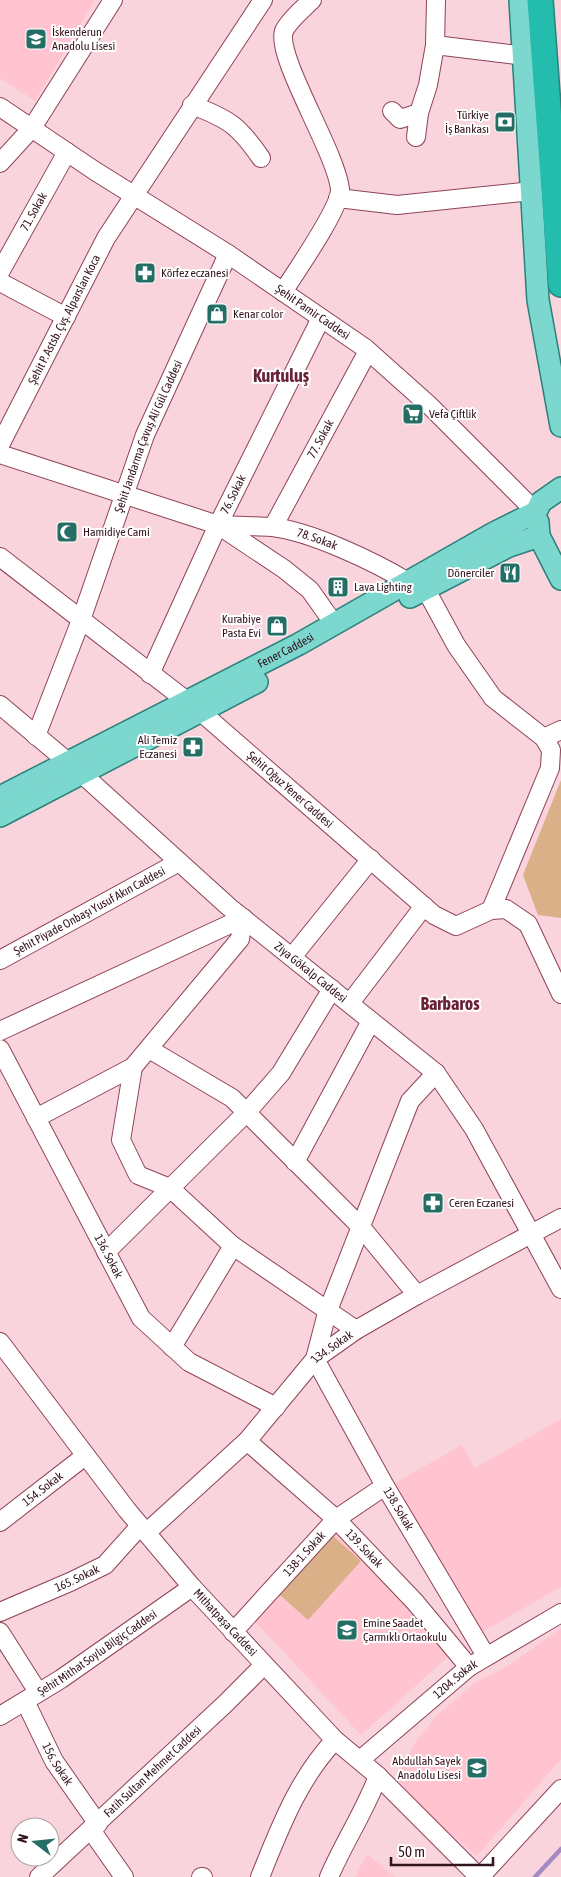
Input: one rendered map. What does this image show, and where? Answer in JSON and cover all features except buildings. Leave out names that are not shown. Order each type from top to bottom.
[{"type":"highway","points":[[540,0],[561,284]]},
{"type":"main road","points":[[520,0],[525,56],[538,300],[561,426]]},
{"type":"main road","name":"Fener Caddesi","points":[[0,797],[74,768],[194,707],[306,656],[494,533],[536,512],[541,502],[561,488]]},
{"type":"main road","points":[[536,512],[539,536],[561,579]]},
{"type":"main road","name":"Fener Caddesi","points":[[194,707],[334,624],[417,585],[509,546],[539,536]]},
{"type":"main road","name":"Fener Caddesi","points":[[0,816],[74,768]]},
{"type":"street","points":[[0,163],[32,128],[113,0]]},
{"type":"street","name":"Şehit P. Astsb. Çvş. Alparslan Koca","points":[[0,444],[106,238],[263,0]]},
{"type":"street","points":[[283,292],[334,209],[340,189],[329,150],[289,64],[283,41],[285,30],[312,0]]},
{"type":"street","points":[[416,137],[419,113],[428,85],[435,45],[436,0]]},
{"type":"street","points":[[435,45],[525,56]]},
{"type":"street","points":[[192,105],[223,116],[246,137],[261,158]]},
{"type":"street","name":"Şehit Pamir Caddesi","points":[[0,107],[133,195],[228,254],[368,351],[430,406],[536,512]]},
{"type":"street","points":[[392,111],[400,118],[419,113]]},
{"type":"street","name":"71. Sokak","points":[[0,272],[67,152]]},
{"type":"street","points":[[338,198],[397,205],[532,191]]},
{"type":"street","name":"Şehit Jandarma Çavuş Ali Gül Caddesi","points":[[36,736],[81,620],[145,435],[228,254]]},
{"type":"street","points":[[0,282],[66,316]]},
{"type":"street","name":"76. Sokak","points":[[150,674],[218,525],[321,318]]},
{"type":"street","name":"77. Sokak","points":[[273,528],[368,351]]},
{"type":"street","points":[[0,454],[124,496],[218,525],[284,569],[310,590],[334,624]]},
{"type":"street","name":"78. Sokak","points":[[218,525],[273,528],[296,532],[372,562],[417,585]]},
{"type":"street","name":"Şehit Oğuz Yener Caddesi","points":[[0,557],[194,707],[434,915],[456,926],[491,910]]},
{"type":"street","points":[[417,585],[493,698],[544,738],[551,750],[550,768],[491,910],[506,909],[528,924],[561,994]]},
{"type":"street","name":"Ziya Gökalp Caddesi","points":[[0,705],[243,918],[436,1072],[474,1129],[561,1289]]},
{"type":"street","points":[[544,738],[561,730]]},
{"type":"street","points":[[292,957],[372,860]]},
{"type":"street","name":"Şehit Piyade Onbaşı Yusuf Akın Caddesi","points":[[0,960],[179,862]]},
{"type":"street","points":[[350,1003],[424,906]]},
{"type":"street","points":[[0,1031],[243,918]]},
{"type":"street","points":[[36,1118],[133,1067],[240,939],[243,918]]},
{"type":"street","points":[[106,1252],[247,1112],[280,1073],[332,989]]},
{"type":"street","points":[[295,1162],[371,1021]]},
{"type":"street","name":"136. Sokak","points":[[0,1049],[141,1318],[189,1362],[276,1407]]},
{"type":"street","points":[[149,1049],[232,1098],[361,1227],[417,1295]]},
{"type":"street","points":[[133,1067],[121,1140],[138,1175],[170,1188],[233,1246],[327,1313],[356,1330]]},
{"type":"street","points":[[315,1359],[327,1313],[410,1101],[436,1072]]},
{"type":"street","name":"134. Sokak","points":[[143,1529],[247,1441],[315,1359],[356,1330],[417,1295],[561,1218]]},
{"type":"street","points":[[172,1347],[233,1246]]},
{"type":"street","name":"Mithatpaşa Caddesi","points":[[2,1347],[85,1456],[192,1587],[335,1740],[378,1776],[480,1877]]},
{"type":"street","name":"138. Sokak","points":[[315,1359],[385,1486],[486,1656]]},
{"type":"street","name":"139. Sokak","points":[[247,1441],[336,1519],[414,1602],[469,1667]]},
{"type":"street","name":"154. Sokak","points":[[0,1522],[85,1456]]},
{"type":"street","name":"138-1. Sokak","points":[[233,1632],[336,1519],[385,1486]]},
{"type":"street","name":"165. Sokak","points":[[0,1612],[105,1565],[143,1529]]},
{"type":"street","name":"Şehit Mithat Soylu Bilgiç Caddesi","points":[[0,1716],[61,1679],[192,1587]]},
{"type":"street","name":"1204. Sokak","points":[[360,1760],[469,1667],[561,1613]]},
{"type":"street","name":"156. Sokak","points":[[0,1632],[32,1696],[54,1761],[124,1877]]},
{"type":"street","name":"Fatih Sultan Mehmet Caddesi","points":[[38,1877],[94,1827],[264,1665]]},
{"type":"street","points":[[260,1877],[285,1816],[316,1760],[335,1740]]},
{"type":"street","points":[[329,1877],[344,1842],[368,1802],[378,1776]]},
{"type":"street","points":[[480,1877],[561,1789]]},
{"type":"shaded area","name":"İskenderun Anadolu Lisesi","points":[[0,0],[95,0],[35,101],[0,78]]},
{"type":"shaded area","points":[[561,780],[561,918],[538,915],[523,875]]},
{"type":"shaded area","points":[[561,1419],[561,1587],[480,1633],[395,1483],[462,1445],[475,1468]]},
{"type":"shaded area","name":"Emine Saadet Çarmıklı Ortaokulu","points":[[332,1525],[451,1654],[361,1735],[252,1618]]},
{"type":"shaded area","points":[[333,1536],[361,1561],[308,1620],[280,1595]]},
{"type":"shaded area","name":"Abdullah Sayek Anadolu Lisesi","points":[[561,1628],[561,1759],[477,1856],[433,1819],[396,1778],[414,1744],[436,1716],[476,1682],[508,1666]]},
{"type":"shaded area","points":[[367,1854],[395,1877],[355,1877]]},
{"type":"waterway","points":[[535,1877],[561,1849]]},
{"type":"place","name":"İskenderun Anadolu Lisesi","points":[[36,39]]},
{"type":"place","name":"Türkiye İş Bankası","points":[[505,122]]},
{"type":"place","name":"Körfez eczanesi","points":[[145,273]]},
{"type":"place","name":"Kenar color","points":[[217,314]]},
{"type":"place","name":"Vefa Çiftlik","points":[[413,414]]},
{"type":"place","name":"Hamidiye Cami","points":[[67,532]]},
{"type":"place","name":"Dönerciler","points":[[510,573]]},
{"type":"place","name":"Lava Lighting","points":[[338,587]]},
{"type":"place","name":"Kurabiye Pasta Evi","points":[[277,626]]},
{"type":"place","name":"Ali Temiz Eczanesi","points":[[193,747]]},
{"type":"place","name":"Ceren Eczanesi","points":[[433,1203]]},
{"type":"place","name":"Emine Saadet Çarmıklı Ortaokulu","points":[[347,1630]]},
{"type":"place","name":"Abdullah Sayek Anadolu Lisesi","points":[[477,1768]]},
{"type":"district","name":"Kurtuluş","points":[[281,376]]},
{"type":"district","name":"Barbaros","points":[[450,1004]]}]
